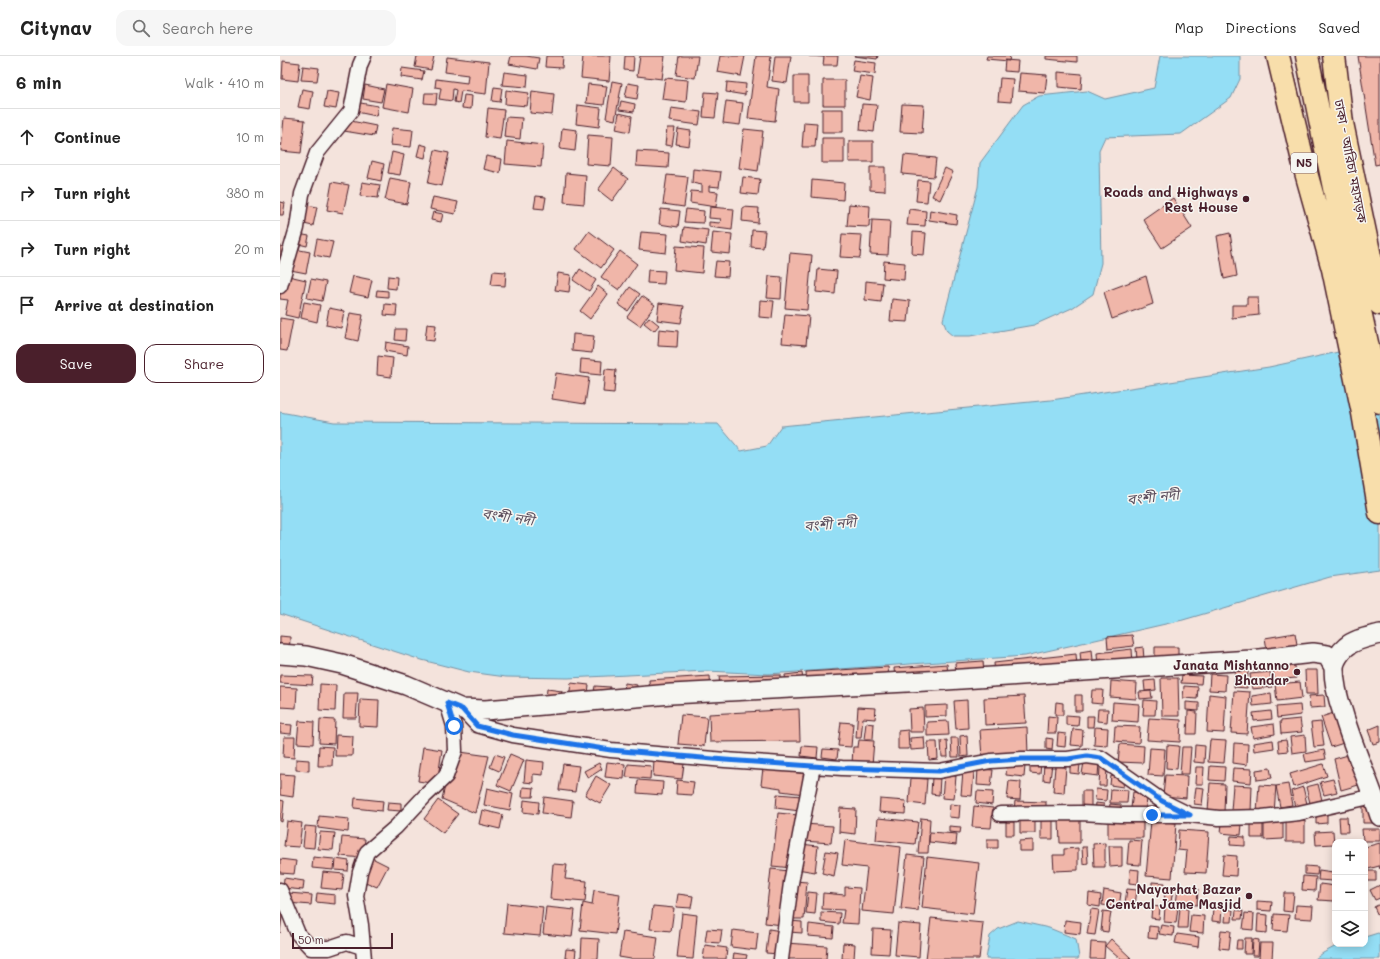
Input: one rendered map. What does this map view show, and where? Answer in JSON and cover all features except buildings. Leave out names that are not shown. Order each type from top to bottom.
[{"type":"highway","name":"N5","points":[[1278,56],[1306,169],[1341,265],[1380,402]]},
{"type":"highway","name":"N5","points":[[1307,56],[1341,265]]},
{"type":"highway","name":"ঢাকা - আরিচা মহাসড়ক","points":[[1334,56],[1342,123],[1380,304]]},
{"type":"highway","points":[[1341,265],[1363,413],[1380,513]]},
{"type":"street","points":[[280,286],[285,250],[297,228],[302,194],[317,153],[351,110],[360,65],[364,56]]},
{"type":"street","points":[[1334,666],[1346,647],[1362,639],[1380,634]]},
{"type":"street","points":[[280,654],[306,656],[342,664],[406,685],[455,706],[485,710],[671,694],[954,680],[1251,660],[1314,653],[1327,655],[1334,666],[1338,696],[1350,737],[1374,796],[1380,816]]},
{"type":"street","points":[[455,706],[477,726],[513,735],[611,750],[725,760],[813,766],[939,771],[991,761],[1068,759],[1087,756],[1101,758],[1162,801],[1190,815]]},
{"type":"street","points":[[363,953],[361,925],[356,896],[360,872],[367,852],[396,827],[446,776],[455,751],[455,706]]},
{"type":"street","points":[[781,959],[791,883],[813,766]]},
{"type":"street","points":[[1000,814],[1080,813],[1262,818],[1299,813],[1374,796]]},
{"type":"street","points":[[280,890],[298,934],[311,948],[329,948],[347,942],[363,953]]},
{"type":"water","points":[[1160,56],[1240,56],[1240,79],[1231,98],[1181,134],[1105,137],[1099,150],[1101,263],[1093,294],[1072,308],[1034,325],[970,336],[953,336],[947,331],[943,320],[978,187],[980,163],[1023,105],[1039,96],[1087,91],[1105,99],[1154,88]]},
{"type":"water","name":"বংশী নদী","points":[[1380,343],[1380,570],[1330,577],[1183,620],[1025,656],[768,674],[707,671],[568,678],[506,677],[469,672],[418,659],[280,614],[280,412],[334,422],[718,424],[741,451],[767,446],[781,426],[1051,400],[1269,367]]},
{"type":"water","points":[[1018,921],[1049,928],[1076,939],[1078,959],[986,959],[990,936],[998,929]]},
{"type":"water","points":[[1378,933],[1380,934],[1380,959],[1315,959],[1334,947],[1368,947],[1368,936]]},
{"type":"place","name":"Roads and Highways Rest House","points":[[1246,199]]},
{"type":"place","name":"Janata Mishtanno Bhandar","points":[[1297,672]]},
{"type":"place","name":"Nayarhat Bazar Central Jame Masjid","points":[[1249,896]]},
{"type":"route","points":[[454,726],[447,703],[462,709],[477,726],[513,735],[611,750],[725,760],[842,768],[939,771],[962,768],[991,761],[1068,759],[1087,756],[1101,758],[1162,801],[1190,815],[1152,815]]}]
